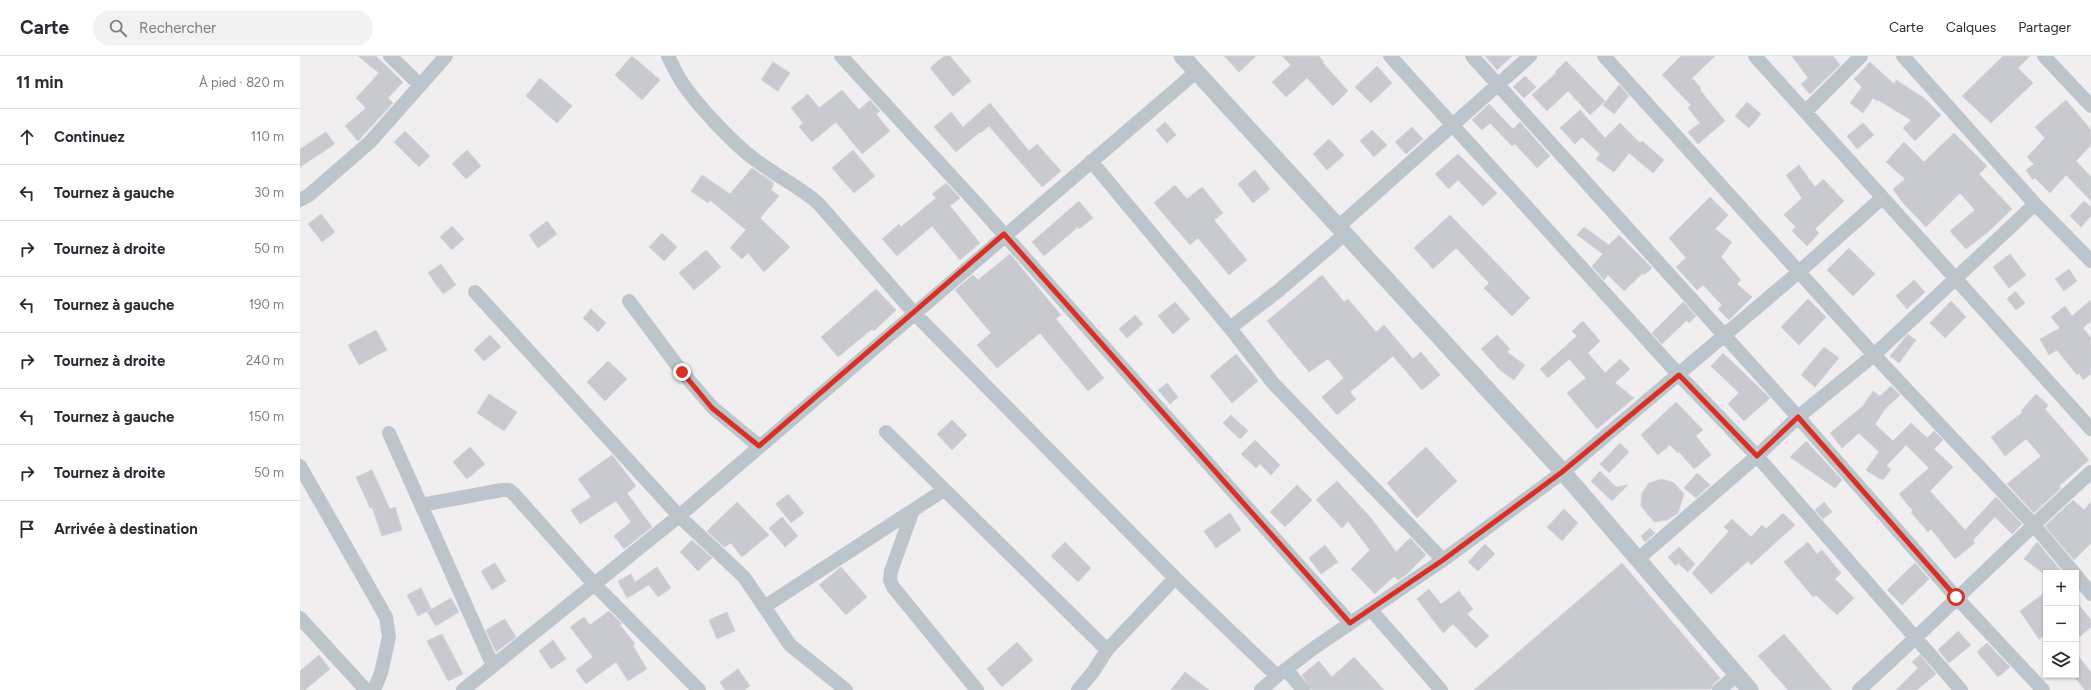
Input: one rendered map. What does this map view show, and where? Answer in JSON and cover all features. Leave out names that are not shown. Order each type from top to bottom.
[{"type":"street","points":[[390,56],[420,86]]},
{"type":"street","points":[[300,200],[309,195],[370,142],[446,56]]},
{"type":"street","points":[[668,56],[680,80],[694,98],[740,148],[756,161],[806,193],[818,203],[914,313],[1175,578],[1281,673],[1303,690]]},
{"type":"street","points":[[841,56],[1004,234],[1350,623]]},
{"type":"street","points":[[1182,56],[1562,472],[1750,690]]},
{"type":"street","points":[[1390,56],[1679,375],[1757,456],[1961,690]]},
{"type":"street","points":[[1472,56],[1798,417],[1956,597],[2043,690]]},
{"type":"street","points":[[1230,328],[1278,291],[1452,125],[1530,56]]},
{"type":"street","points":[[1604,56],[1800,271],[1874,355],[2032,524],[2072,570]]},
{"type":"street","points":[[1755,56],[2091,429]]},
{"type":"street","points":[[1806,111],[1861,56]]},
{"type":"street","points":[[1903,56],[2034,204],[2091,261]]},
{"type":"street","points":[[2044,56],[2091,106]]},
{"type":"street","points":[[463,690],[679,516],[1004,234],[1196,72]]},
{"type":"street","points":[[1091,161],[1230,328],[1273,384],[1443,560]]},
{"type":"street","points":[[1261,690],[1281,673],[1350,623],[1443,560],[1562,472],[1679,375],[1882,198]]},
{"type":"street","points":[[1638,559],[1757,456],[1798,417],[1874,355],[2034,204]]},
{"type":"street","points":[[475,292],[679,516],[738,571],[790,645],[846,690]]},
{"type":"street","points":[[629,300],[682,372],[712,408],[759,446]]},
{"type":"street","points":[[886,432],[1107,650]]},
{"type":"street","points":[[389,433],[493,666]]},
{"type":"street","points":[[300,466],[386,617],[390,637],[381,673],[374,690]]},
{"type":"street","points":[[1859,690],[1916,638],[1956,597],[2032,524],[2091,472]]},
{"type":"street","points":[[421,505],[509,490],[594,584],[699,690]]},
{"type":"street","points":[[764,606],[944,490]]},
{"type":"street","points":[[913,510],[890,571],[890,580],[893,587],[977,690]]},
{"type":"street","points":[[1078,690],[1093,672],[1107,650],[1175,578]]},
{"type":"street","points":[[2079,579],[2091,594]]},
{"type":"street","points":[[1371,610],[1441,690]]},
{"type":"street","points":[[300,618],[366,690]]},
{"type":"street","points":[[1719,690],[1737,675]]},
{"type":"building","points":[[358,56],[376,56],[403,82],[388,98],[393,103],[358,141],[345,126],[366,108],[356,98],[379,73]]},
{"type":"building","points":[[632,56],[660,80],[642,100],[615,75]]},
{"type":"building","points":[[944,56],[950,56],[971,81],[953,96],[930,68]]},
{"type":"building","points":[[1224,56],[1256,56],[1239,72]]},
{"type":"building","points":[[1282,56],[1319,56],[1324,62],[1323,63],[1348,91],[1333,106],[1307,78],[1286,97],[1272,82],[1291,65]]},
{"type":"building","points":[[1485,56],[1512,56],[1497,70]]},
{"type":"building","points":[[1681,56],[1715,56],[1692,78],[1725,121],[1698,144],[1688,132],[1700,123],[1688,108],[1691,105],[1662,75]]},
{"type":"building","points":[[1792,56],[1833,56],[1840,65],[1810,94],[1801,84],[1808,78]]},
{"type":"building","points":[[2003,56],[2030,56],[2018,68],[2033,83],[1991,123],[1962,96]]},
{"type":"building","points":[[1566,61],[1605,101],[1590,115],[1568,91],[1547,111],[1532,95],[1556,73],[1555,72]]},
{"type":"building","points":[[773,62],[790,73],[778,91],[761,80]]},
{"type":"building","points":[[1870,62],[1894,84],[1896,80],[1924,98],[1941,115],[1915,141],[1903,128],[1911,120],[1878,100],[1877,101],[1873,98],[1863,113],[1850,103],[1862,87],[1854,79]]},
{"type":"building","points":[[1377,66],[1392,83],[1371,103],[1355,87]]},
{"type":"building","points":[[1525,76],[1536,87],[1524,98],[1513,87]]},
{"type":"building","points":[[540,78],[572,106],[557,123],[526,96]]},
{"type":"building","points":[[1619,85],[1629,96],[1614,114],[1603,105]]},
{"type":"building","points":[[842,90],[859,110],[870,100],[880,111],[876,114],[890,131],[862,154],[836,122],[812,142],[799,127],[803,123],[791,108],[808,94],[819,108]]},
{"type":"building","points":[[2066,100],[2091,130],[2091,145],[2076,161],[2091,177],[2091,201],[2066,175],[2050,193],[2035,178],[2033,180],[2026,170],[2034,164],[2027,157],[2045,138],[2035,127]]},
{"type":"building","points":[[1747,102],[1761,114],[1749,128],[1735,116]]},
{"type":"building","points":[[990,103],[1029,151],[1037,144],[1061,171],[1042,187],[989,126],[956,152],[934,127],[951,112],[963,127]]},
{"type":"building","points":[[1489,104],[1513,129],[1520,122],[1550,156],[1537,168],[1515,144],[1512,146],[1490,123],[1482,130],[1472,120]]},
{"type":"building","points":[[1580,110],[1605,138],[1620,123],[1640,143],[1642,141],[1664,160],[1653,173],[1629,153],[1614,172],[1596,159],[1600,154],[1582,137],[1575,144],[1560,128]]},
{"type":"building","points":[[1165,122],[1176,135],[1167,143],[1156,130]]},
{"type":"building","points":[[1863,123],[1874,135],[1857,149],[1847,136]]},
{"type":"building","points":[[1412,127],[1423,139],[1406,154],[1395,142]]},
{"type":"building","points":[[1372,130],[1387,145],[1374,157],[1360,141]]},
{"type":"building","points":[[405,131],[430,156],[419,167],[394,142]]},
{"type":"building","points":[[326,132],[335,144],[300,167],[300,149]]},
{"type":"building","points":[[1954,133],[1987,166],[1979,174],[2012,209],[1988,232],[1966,249],[1950,231],[1975,210],[1960,193],[1926,227],[1903,203],[1893,189],[1905,179],[1886,162],[1904,142],[1924,162]]},
{"type":"building","points":[[1329,139],[1344,155],[1327,170],[1313,154]]},
{"type":"building","points":[[467,150],[481,166],[466,179],[452,164]]},
{"type":"building","points":[[853,150],[875,176],[854,193],[832,168]]},
{"type":"building","points":[[1458,154],[1497,193],[1483,206],[1458,180],[1449,189],[1435,174]]},
{"type":"building","points":[[1799,165],[1815,187],[1823,179],[1844,201],[1815,229],[1819,233],[1807,246],[1792,231],[1796,227],[1784,215],[1802,198],[1786,175]]},
{"type":"building","points":[[752,168],[774,183],[771,190],[779,196],[760,218],[790,247],[764,272],[748,253],[742,259],[730,248],[746,230],[710,200],[708,203],[691,191],[702,175],[730,194]]},
{"type":"building","points":[[1255,170],[1270,189],[1253,203],[1238,184]]},
{"type":"building","points":[[946,183],[960,198],[950,206],[980,243],[960,260],[932,226],[897,256],[882,239],[899,224],[901,227],[936,198],[932,194]]},
{"type":"building","points":[[1175,185],[1187,199],[1202,187],[1223,213],[1214,220],[1247,260],[1229,275],[1198,238],[1190,245],[1154,203]]},
{"type":"building","points":[[1710,197],[1728,215],[1715,229],[1732,242],[1721,257],[1741,280],[1737,284],[1752,297],[1729,320],[1718,309],[1722,305],[1703,285],[1697,290],[1676,267],[1686,258],[1669,238]]},
{"type":"building","points":[[1079,201],[1093,218],[1079,229],[1078,227],[1044,256],[1032,242]]},
{"type":"building","points":[[2084,201],[2091,207],[2091,216],[2081,227],[2070,216]]},
{"type":"building","points":[[321,214],[335,232],[322,242],[308,224]]},
{"type":"building","points":[[1450,215],[1530,298],[1512,316],[1484,288],[1489,283],[1456,248],[1433,269],[1414,248]]},
{"type":"building","points":[[547,221],[557,234],[538,248],[529,235]]},
{"type":"building","points":[[452,226],[464,239],[452,250],[440,237]]},
{"type":"building","points":[[1584,227],[1609,245],[1619,235],[1652,268],[1644,275],[1643,273],[1624,291],[1608,275],[1604,280],[1592,266],[1603,254],[1577,235]]},
{"type":"building","points":[[662,233],[677,247],[664,261],[649,247]]},
{"type":"building","points":[[1849,248],[1875,274],[1853,296],[1827,270]]},
{"type":"building","points":[[706,250],[721,267],[694,290],[679,273]]},
{"type":"building","points":[[1010,254],[1061,315],[1056,319],[1104,378],[1088,391],[1040,333],[997,368],[977,345],[991,333],[955,290],[973,275],[978,280]]},
{"type":"building","points":[[2010,254],[2026,275],[2009,288],[1993,267]]},
{"type":"building","points":[[441,264],[456,285],[443,294],[428,273]]},
{"type":"building","points":[[2069,269],[2077,281],[2064,291],[2055,279]]},
{"type":"building","points":[[1322,275],[1344,302],[1348,299],[1376,332],[1384,325],[1413,359],[1421,352],[1440,375],[1422,390],[1393,356],[1350,392],[1356,399],[1337,415],[1322,397],[1344,378],[1328,359],[1309,372],[1267,321]]},
{"type":"building","points":[[1914,280],[1925,292],[1907,309],[1896,296]]},
{"type":"building","points":[[876,289],[896,310],[874,331],[872,329],[838,357],[821,337]]},
{"type":"building","points":[[2015,291],[2025,303],[2016,310],[2007,299]]},
{"type":"building","points":[[1808,299],[1826,317],[1799,345],[1781,327]]},
{"type":"building","points":[[2091,300],[2091,321],[2083,328],[2091,338],[2091,374],[2083,380],[2079,373],[2077,375],[2057,350],[2049,355],[2040,339],[2060,328],[2051,317],[2065,306],[2072,316]]},
{"type":"building","points":[[1951,301],[1966,317],[1945,338],[1930,323]]},
{"type":"building","points":[[1175,302],[1190,319],[1173,334],[1158,316]]},
{"type":"building","points":[[1683,302],[1696,316],[1689,323],[1687,320],[1662,344],[1652,333]]},
{"type":"building","points":[[591,309],[606,323],[598,332],[583,318]]},
{"type":"building","points":[[1135,315],[1143,324],[1127,338],[1119,329]]},
{"type":"building","points":[[1583,321],[1600,341],[1588,353],[1605,373],[1620,359],[1630,369],[1615,383],[1634,398],[1597,429],[1567,393],[1586,378],[1569,359],[1548,378],[1540,369],[1577,336],[1572,331]]},
{"type":"building","points":[[376,330],[387,350],[359,365],[348,345]]},
{"type":"building","points":[[1908,334],[1916,340],[1899,363],[1890,356]]},
{"type":"building","points":[[490,335],[501,347],[484,361],[474,350]]},
{"type":"building","points":[[1497,335],[1510,349],[1507,352],[1525,365],[1514,380],[1501,371],[1481,349]]},
{"type":"building","points":[[1824,347],[1839,358],[1815,387],[1801,375]]},
{"type":"building","points":[[1723,353],[1770,398],[1744,421],[1728,404],[1739,393],[1711,366]]},
{"type":"building","points":[[1236,354],[1258,381],[1232,403],[1210,376]]},
{"type":"building","points":[[608,361],[627,379],[605,401],[587,382]]},
{"type":"building","points":[[1167,383],[1178,397],[1170,404],[1158,390]]},
{"type":"building","points":[[1891,386],[1900,395],[1886,408],[1875,424],[1893,441],[1911,423],[1927,438],[1934,431],[1943,440],[1934,449],[1953,467],[1930,491],[1965,530],[1996,497],[2022,524],[2012,534],[1995,517],[1973,540],[1975,543],[1955,559],[1931,529],[1928,532],[1911,512],[1913,511],[1899,494],[1929,468],[1906,445],[1886,466],[1891,469],[1884,479],[1880,479],[1866,470],[1879,452],[1859,433],[1842,448],[1830,433],[1863,406],[1873,391],[1880,396]]},
{"type":"building","points":[[489,394],[517,412],[504,431],[477,413]]},
{"type":"building","points":[[2036,394],[2048,405],[2045,409],[2089,460],[2059,486],[2061,488],[2034,513],[2007,484],[2041,456],[2026,439],[2005,456],[1991,437],[2023,412],[2021,411]]},
{"type":"building","points":[[1676,402],[1703,430],[1696,436],[1711,455],[1694,469],[1679,452],[1678,453],[1670,445],[1658,455],[1641,435]]},
{"type":"building","points":[[1231,415],[1248,431],[1240,439],[1223,423]]},
{"type":"building","points":[[952,420],[967,435],[952,450],[937,434]]},
{"type":"building","points":[[1255,440],[1280,465],[1271,475],[1260,464],[1256,468],[1241,454]]},
{"type":"building","points":[[1806,441],[1842,480],[1835,488],[1790,457]]},
{"type":"building","points":[[1620,443],[1629,452],[1609,473],[1600,464]]},
{"type":"building","points":[[470,447],[485,464],[467,479],[453,462]]},
{"type":"building","points":[[1426,447],[1457,481],[1417,518],[1387,483]]},
{"type":"building","points":[[612,455],[636,486],[627,493],[652,527],[624,549],[614,536],[631,522],[616,501],[580,524],[571,510],[591,497],[578,479]]},
{"type":"building","points":[[372,470],[390,509],[395,507],[402,530],[382,536],[372,507],[370,508],[356,477]]},
{"type":"building","points":[[1600,471],[1616,487],[1628,485],[1612,501],[1591,481]]},
{"type":"building","points":[[1697,473],[1710,485],[1696,498],[1684,488]]},
{"type":"building","points":[[1662,479],[1674,483],[1684,494],[1678,513],[1667,520],[1654,522],[1641,506],[1642,493],[1649,483]]},
{"type":"building","points":[[1337,481],[1371,518],[1396,552],[1410,538],[1426,555],[1406,575],[1398,580],[1394,576],[1375,594],[1351,569],[1370,550],[1348,521],[1342,528],[1316,500]]},
{"type":"building","points":[[1297,485],[1312,500],[1285,527],[1270,512]]},
{"type":"building","points":[[788,494],[804,513],[791,523],[776,504]]},
{"type":"building","points":[[2073,500],[2084,510],[2091,502],[2091,543],[2074,560],[2045,526]]},
{"type":"building","points":[[737,502],[769,535],[742,557],[731,543],[724,547],[707,531]]},
{"type":"building","points":[[1824,502],[1832,512],[1823,519],[1815,510]]},
{"type":"building","points":[[1564,509],[1578,523],[1562,541],[1547,527]]},
{"type":"building","points":[[1230,513],[1241,530],[1216,548],[1204,531]]},
{"type":"building","points":[[1783,513],[1795,525],[1751,565],[1748,561],[1711,594],[1692,573],[1729,531],[1724,527],[1732,519],[1751,537],[1762,525],[1766,529]]},
{"type":"building","points":[[782,517],[798,536],[785,547],[769,528]]},
{"type":"building","points":[[1650,528],[1655,533],[1645,542],[1641,536]]},
{"type":"building","points":[[692,540],[712,558],[698,571],[680,552]]},
{"type":"building","points":[[1065,542],[1091,568],[1078,582],[1051,556]]},
{"type":"building","points":[[1808,542],[1817,554],[1822,550],[1841,573],[1835,579],[1854,598],[1837,615],[1816,595],[1813,597],[1784,562]]},
{"type":"building","points":[[2037,542],[2060,570],[2043,570],[2043,573],[2024,559]]},
{"type":"building","points":[[1485,544],[1495,554],[1478,571],[1468,562]]},
{"type":"building","points":[[1325,545],[1338,562],[1321,574],[1309,558]]},
{"type":"building","points":[[1679,547],[1695,564],[1688,572],[1678,563],[1676,566],[1668,557]]},
{"type":"building","points":[[495,563],[506,581],[492,590],[481,571]]},
{"type":"building","points":[[1622,563],[1720,678],[1713,684],[1711,689],[1474,690]]},
{"type":"building","points":[[1915,563],[1929,579],[1902,605],[1887,590]]},
{"type":"building","points":[[657,567],[671,588],[658,597],[649,585],[627,598],[618,581],[631,574],[635,582]]},
{"type":"building","points":[[841,567],[867,597],[846,615],[819,585]]},
{"type":"building","points":[[421,588],[431,609],[418,616],[407,595]]},
{"type":"building","points":[[1429,589],[1441,604],[1459,591],[1473,609],[1467,614],[1489,636],[1476,648],[1453,624],[1443,633],[1417,599]]},
{"type":"building","points":[[2043,594],[2043,636],[2039,639],[2020,611]]},
{"type":"building","points":[[451,598],[459,612],[436,626],[427,612]]},
{"type":"building","points":[[2079,605],[2091,620],[2091,627],[2079,637]]},
{"type":"building","points":[[609,611],[622,624],[620,625],[635,644],[633,646],[647,669],[628,681],[616,662],[586,684],[576,670],[593,657],[570,627],[584,617],[590,625]]},
{"type":"building","points":[[727,612],[735,631],[717,639],[709,620]]},
{"type":"building","points":[[505,619],[516,637],[496,652],[486,630]]},
{"type":"building","points":[[1958,631],[1971,645],[1949,663],[1938,650]]},
{"type":"building","points":[[442,634],[463,674],[448,681],[427,641]]},
{"type":"building","points":[[1784,634],[1832,690],[1788,690],[1758,656]]},
{"type":"building","points":[[553,640],[566,659],[551,669],[539,651]]},
{"type":"building","points":[[1017,642],[1033,660],[1002,687],[987,669]]},
{"type":"building","points":[[1987,643],[2010,667],[1998,677],[1977,652]]},
{"type":"building","points":[[319,655],[330,669],[305,690],[300,690],[300,671]]},
{"type":"building","points":[[1920,655],[1936,674],[1917,690],[1896,690],[1918,668],[1912,662]]},
{"type":"building","points":[[1354,657],[1384,690],[1311,690],[1302,675],[1319,661],[1332,677]]},
{"type":"building","points":[[2079,657],[2091,672],[2091,690],[2085,690],[2076,679],[2079,678]]},
{"type":"building","points":[[738,669],[750,686],[744,690],[725,690],[720,682]]},
{"type":"building","points":[[1185,672],[1209,690],[1171,690]]},
{"type":"route","points":[[682,372],[712,408],[759,446],[1004,234],[1350,623],[1443,560],[1562,472],[1679,375],[1757,456],[1798,417],[1956,597]]}]
